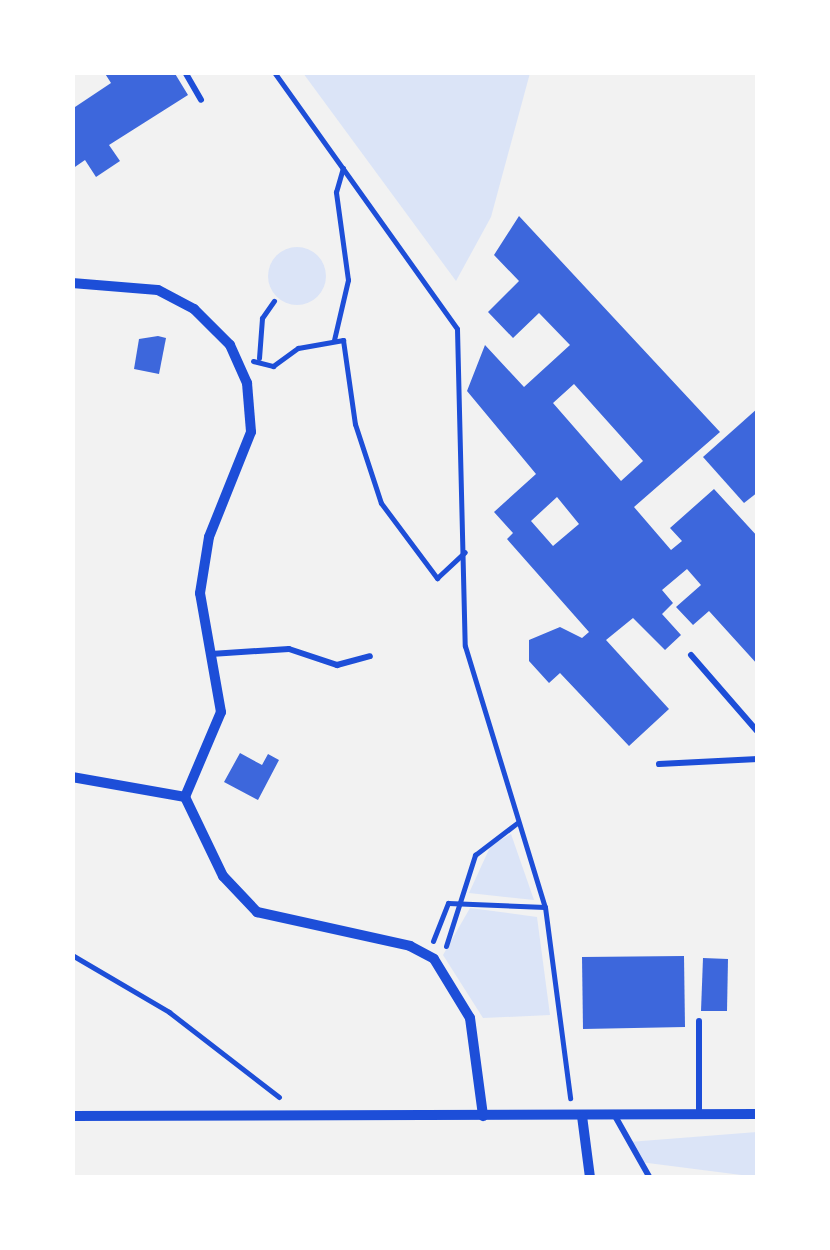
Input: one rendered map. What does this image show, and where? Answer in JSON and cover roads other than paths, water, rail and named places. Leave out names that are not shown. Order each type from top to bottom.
[{"type":"street","points":[[72,284],[158,290],[212,324],[241,366],[251,432],[201,579],[221,712],[185,796],[224,876],[256,912],[434,959],[470,1018],[483,1116]]},
{"type":"street","points":[[72,777],[185,796]]},
{"type":"street","points":[[72,1116],[297,1112],[483,1116],[758,1114]]},
{"type":"street","points":[[577,1116],[590,1178]]},
{"type":"lane","points":[[184,72],[201,100]]},
{"type":"lane","points":[[211,654],[289,649],[337,665],[370,656]]},
{"type":"lane","points":[[690,654],[758,732]]},
{"type":"lane","points":[[659,764],[758,759]]},
{"type":"lane","points":[[699,1021],[699,1115]]},
{"type":"lane","points":[[615,1116],[650,1178]]}]
